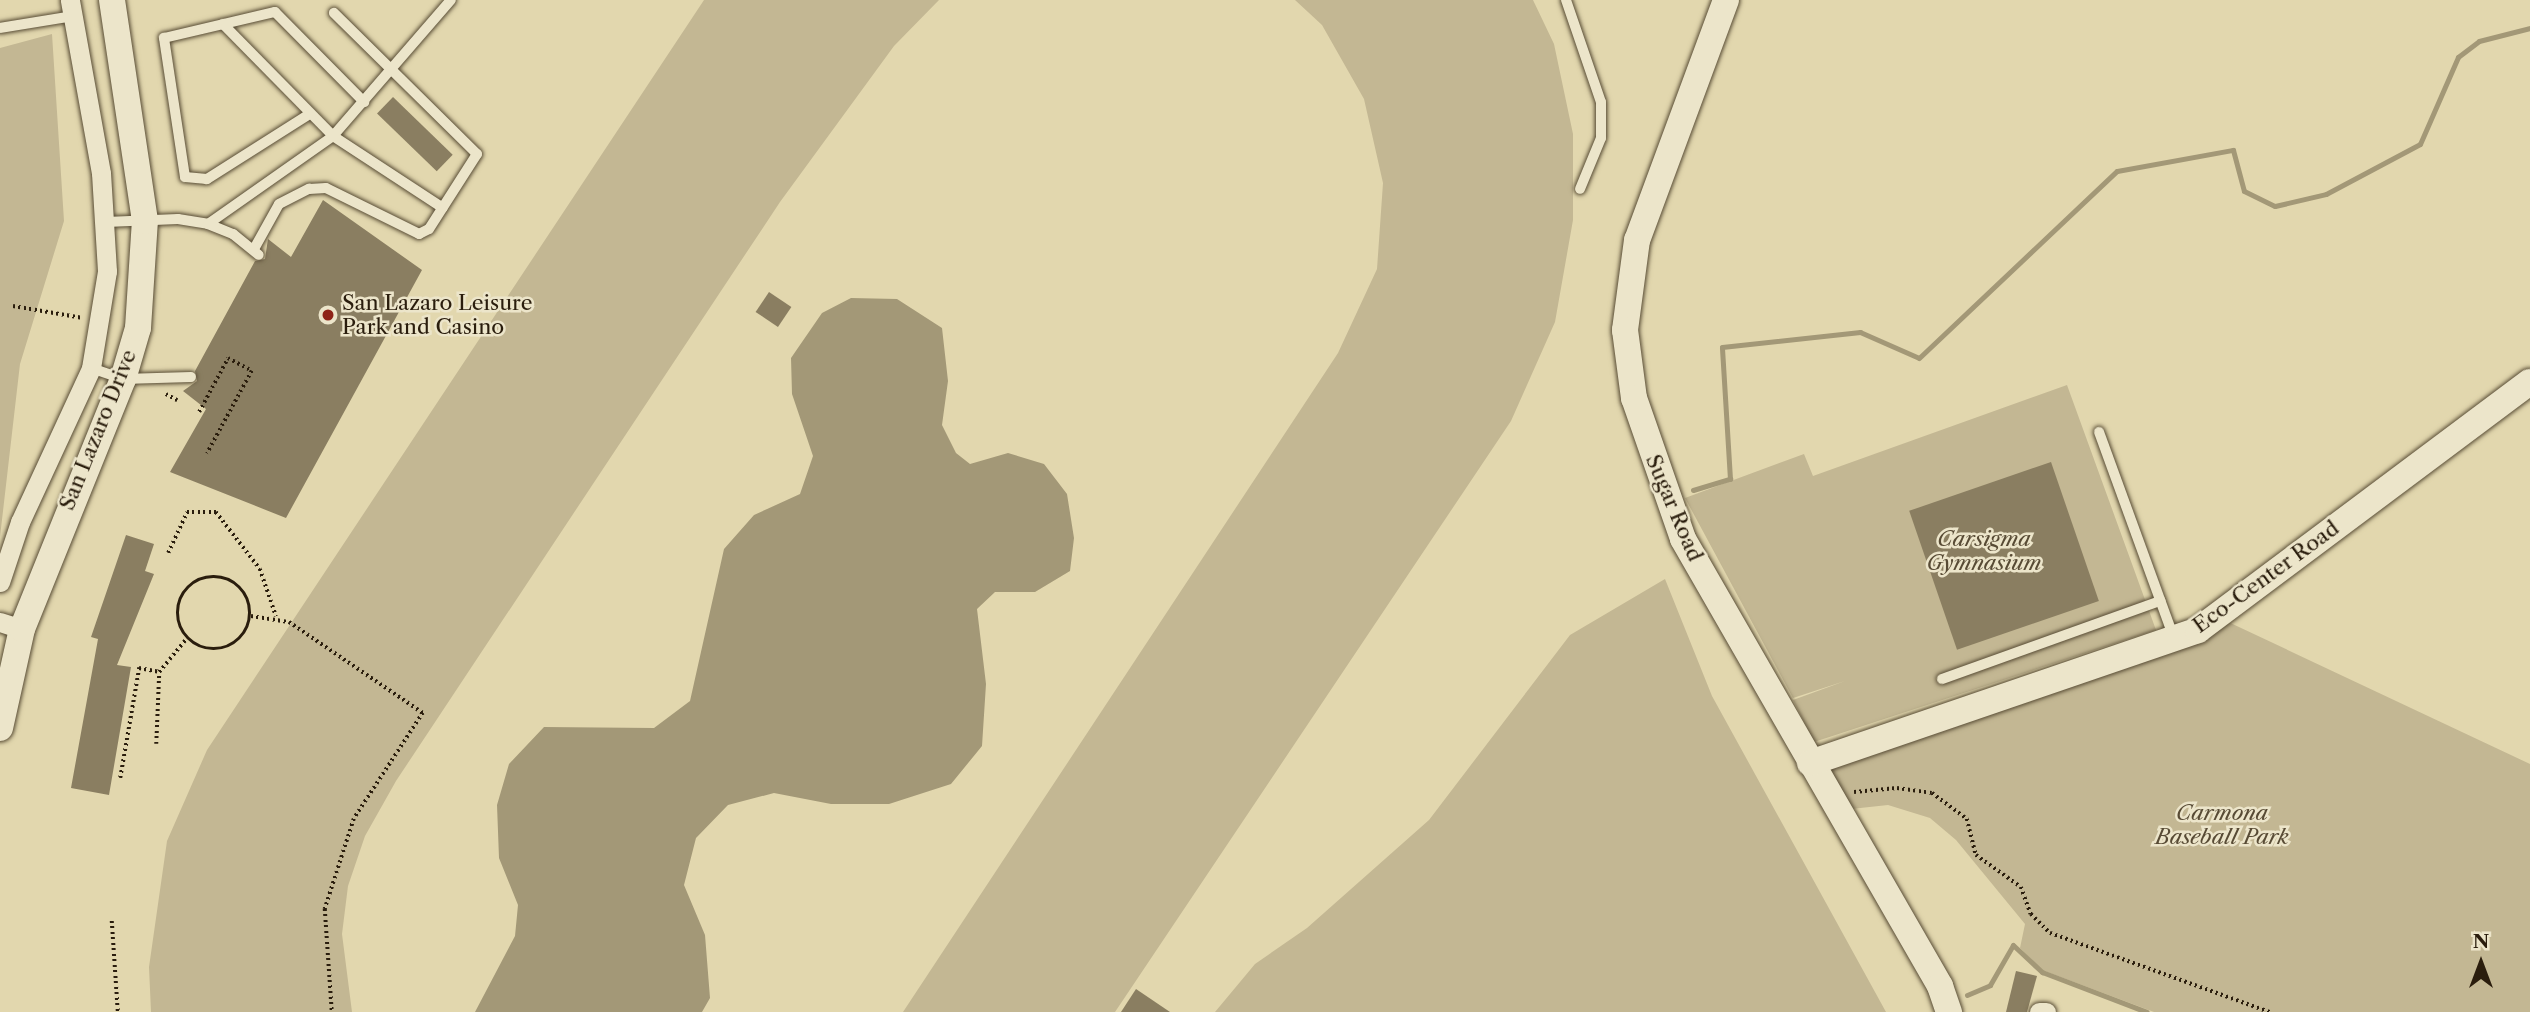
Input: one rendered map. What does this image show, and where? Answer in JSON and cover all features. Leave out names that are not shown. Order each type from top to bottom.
[{"type":"street","name":"San Lazaro Drive","points":[[0,728],[11,626],[123,379],[138,328],[145,221],[112,0]]},
{"type":"street","name":"Sugar Road","points":[[1726,0],[1637,240],[1625,330],[1627,361],[1647,445],[1683,539],[1940,986],[1949,1012]]},
{"type":"street","name":"San Lazaro Drive","points":[[0,582],[20,522],[91,368],[100,320],[106,222],[72,8]]},
{"type":"street","name":"Eco-Center Road","points":[[1810,763],[2198,630],[2530,382]]},
{"type":"lane","points":[[208,224],[333,136],[395,69],[451,0]]},
{"type":"lane","points":[[1566,0],[1601,103],[1601,138],[1580,189]]},
{"type":"lane","points":[[0,28],[72,8]]},
{"type":"lane","points":[[309,115],[207,179],[185,177],[164,38],[275,12],[364,103]]},
{"type":"lane","points":[[106,222],[208,224],[256,252],[279,204],[309,189],[327,188],[419,234],[443,208],[477,154],[395,69],[334,13]]},
{"type":"lane","points":[[223,24],[309,115],[333,136],[443,208]]},
{"type":"lane","points":[[91,368],[123,379],[191,377]]},
{"type":"lane","points":[[2099,432],[2174,638]]},
{"type":"lane","points":[[1942,679],[2160,601]]},
{"type":"path","points":[[13,306],[100,320]]},
{"type":"path","points":[[199,412],[228,358],[252,371],[207,454]]},
{"type":"path","points":[[168,553],[187,512],[216,512],[260,569],[276,616]]},
{"type":"path","points":[[207,578],[225,579],[241,589],[251,616],[245,634],[222,649],[203,648],[187,638],[178,621],[180,602],[190,586],[207,578]]},
{"type":"path","points":[[251,616],[276,616],[423,713],[354,819],[325,908],[332,1012]]},
{"type":"path","points":[[156,744],[159,672],[187,638]]},
{"type":"path","points":[[120,778],[139,668],[159,672]]},
{"type":"path","points":[[1831,797],[1886,788],[1932,793],[1967,819],[1976,855],[2021,887],[2031,914],[2050,933],[2270,1012]]},
{"type":"path","points":[[112,921],[118,1012]]},
{"type":"green space","points":[[704,0],[939,0],[894,46],[780,202],[396,781],[365,836],[348,886],[342,934],[352,1012],[151,1012],[149,967],[167,841],[207,750]]},
{"type":"green space","points":[[1295,0],[1533,0],[1554,44],[1573,134],[1573,220],[1555,322],[1511,421],[1115,1012],[903,1012],[1338,353],[1377,269],[1383,183],[1364,99],[1322,25]]},
{"type":"green space","points":[[52,34],[64,221],[20,364],[0,537],[0,48]]},
{"type":"green space","name":"Carsigma Gymnasium","points":[[2067,385],[2156,630],[1814,742],[1793,700],[1845,681],[1793,698],[1685,498],[1804,454],[1813,476]]},
{"type":"green space","points":[[1665,579],[1712,696],[1886,1012],[1215,1012],[1255,964],[1307,928],[1429,820],[1570,635]]},
{"type":"green space","name":"Carmona Baseball Park","points":[[2224,620],[2530,764],[2530,1012],[2154,1012],[2042,970],[2020,948],[2025,924],[1956,840],[1930,818],[1888,805],[1851,809],[1830,770],[2197,637]]},
{"type":"shaded area","points":[[851,298],[897,299],[942,328],[948,381],[942,425],[956,453],[970,464],[1008,453],[1044,464],[1067,494],[1074,538],[1070,571],[1035,592],[995,592],[977,609],[986,684],[982,746],[951,784],[889,804],[831,804],[774,793],[728,805],[696,838],[684,885],[705,935],[710,998],[702,1012],[475,1012],[515,936],[518,905],[499,858],[497,805],[509,764],[544,727],[654,728],[690,701],[724,549],[754,515],[800,494],[813,456],[792,394],[791,358],[822,313]]},
{"type":"building","points":[[393,97],[453,155],[437,171],[377,114]]},
{"type":"building","name":"San Lazaro Leisure Park and Casino","points":[[323,200],[422,270],[286,518],[170,472],[206,409],[183,391],[197,381],[195,371],[255,261],[265,259],[268,239],[291,257]]},
{"type":"building","points":[[769,292],[791,307],[778,327],[756,312]]},
{"type":"building","points":[[2051,462],[2099,601],[1957,650],[1909,511]]},
{"type":"building","points":[[126,535],[154,544],[145,571],[154,574],[117,665],[131,667],[109,795],[71,788],[98,639],[91,637]]},
{"type":"building","points":[[2016,971],[2037,976],[2027,1012],[2006,1012]]},
{"type":"building","points":[[1136,989],[1170,1012],[1121,1012]]},
{"type":"waterway","points":[[1693,490],[1730,479],[1722,347],[1860,332],[1919,358],[2117,171],[2233,150],[2244,191],[2275,206],[2326,194],[2420,144],[2458,57],[2479,41],[2530,28]]},
{"type":"waterway","points":[[1967,995],[1990,985],[2013,945],[2042,972],[2147,1012]]},
{"type":"place","name":"San Lazaro Leisure Park and Casino","points":[[328,315]]}]
